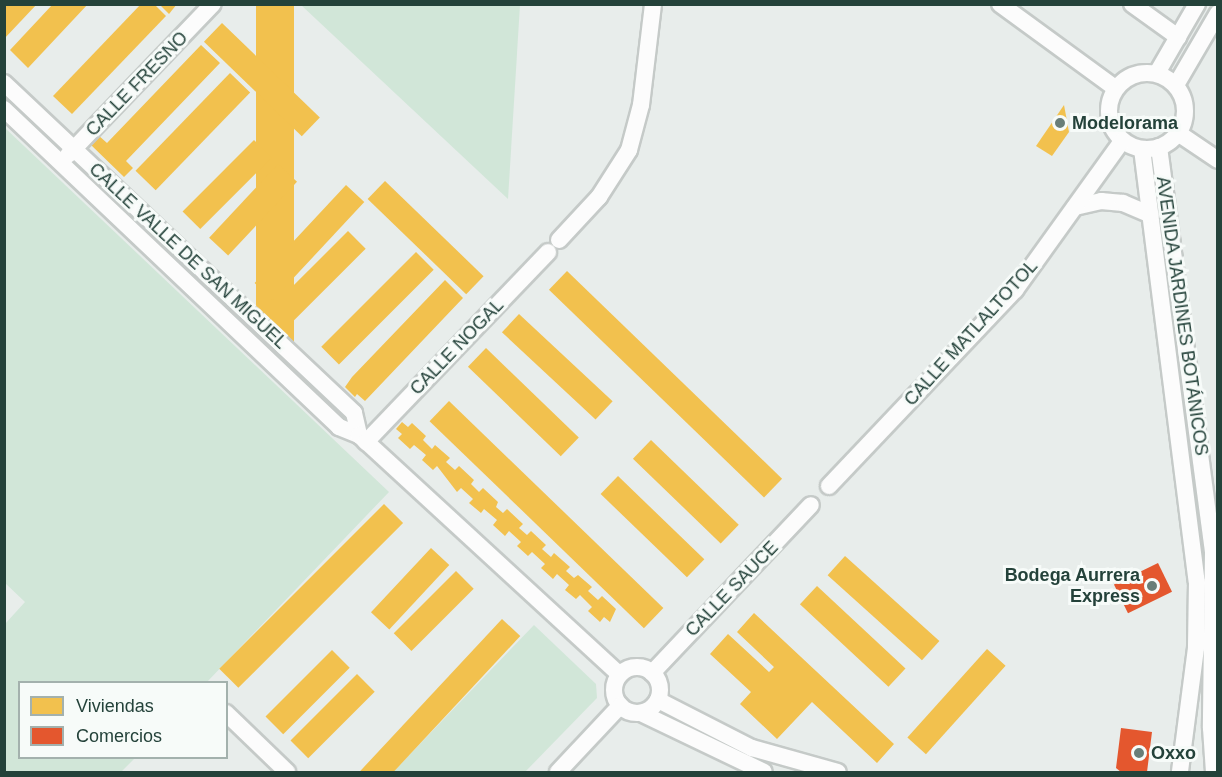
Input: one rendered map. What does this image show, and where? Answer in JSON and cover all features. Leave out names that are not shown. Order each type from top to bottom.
[{"type":"street","name":"CALLE FRESNO","points":[[61,163],[213,4]]},
{"type":"street","name":"CALLE NOGAL","points":[[363,438],[554,246],[599,197],[629,150],[641,105],[653,4]]},
{"type":"street","points":[[1132,4],[1178,37]]},
{"type":"street","points":[[1157,73],[1197,4]]},
{"type":"street","points":[[1002,5],[1115,88]]},
{"type":"street","points":[[1176,85],[1218,14]]},
{"type":"street","points":[[1157,73],[1176,85],[1184,100],[1185,117],[1178,133],[1150,148],[1122,141],[1110,116],[1108,106],[1115,88],[1134,74],[1157,73]]},
{"type":"street","name":"CALLE VALLE DE SAN MIGUEL","points":[[4,83],[354,413],[363,438]]},
{"type":"street","name":"CALLE VALLE DE SAN MIGUEL","points":[[4,109],[339,427],[363,438],[620,674]]},
{"type":"street","points":[[1178,133],[1218,160]]},
{"type":"street","name":"CALLE MATLALTOTOL","points":[[829,486],[1015,290],[1122,141]]},
{"type":"street","name":"AVENIDA JARDINES BOTÁNICOS","points":[[1150,148],[1150,215],[1197,582],[1190,702],[1180,772]]},
{"type":"street","name":"AVENIDA JARDINES BOTÁNICOS","points":[[1150,148],[1213,553],[1214,712],[1212,748],[1214,772]]},
{"type":"street","points":[[1075,207],[1101,201],[1123,203],[1150,215]]},
{"type":"street","name":"CALLE SAUCE","points":[[652,673],[811,505]]},
{"type":"street","points":[[620,706],[614,688],[620,674],[632,668],[652,673],[660,690],[658,700],[640,713]]},
{"type":"street","points":[[658,700],[752,748],[838,772]]},
{"type":"street","points":[[1190,702],[1214,712]]},
{"type":"street","points":[[620,706],[640,713],[764,772]]},
{"type":"street","points":[[558,772],[620,706]]},
{"type":"street","points":[[228,715],[287,772]]},
{"type":"street","points":[[1185,740],[1212,748]]},
{"type":"green space","points":[[301,5],[520,5],[508,199]]},
{"type":"green space","points":[[4,127],[389,492],[208,681],[18,681],[18,759],[134,759],[121,772],[5,772],[5,624],[25,602],[4,582]]},
{"type":"green space","points":[[534,625],[596,684],[597,698],[525,772],[393,772]]},
{"type":"building: Viviendas","points":[[4,4],[37,4],[4,39]]},
{"type":"building: Viviendas","points":[[53,4],[88,4],[28,68],[10,50]]},
{"type":"building: Viviendas","points":[[141,4],[154,4],[166,16],[72,114],[53,96]]},
{"type":"building: Viviendas","points":[[159,4],[177,4],[169,14]]},
{"type":"building: Viviendas","points":[[256,4],[294,4],[294,355],[256,355]]},
{"type":"building: Viviendas","points":[[222,23],[320,117],[302,136],[204,42]]},
{"type":"building: Viviendas","points":[[201,45],[220,63],[126,161],[133,168],[124,177],[90,144],[98,135],[107,143]]},
{"type":"building: Viviendas","points":[[230,73],[250,92],[156,190],[136,171]]},
{"type":"building: Viviendas","name":"Modelorama","points":[[1064,105],[1069,132],[1052,156],[1036,146]]},
{"type":"building: Viviendas","points":[[254,140],[272,158],[200,229],[183,211]]},
{"type":"building: Viviendas","points":[[278,164],[297,182],[228,256],[209,238]]},
{"type":"building: Viviendas","points":[[385,181],[484,276],[466,294],[368,199]]},
{"type":"building: Viviendas","points":[[346,185],[364,202],[273,300],[255,283]]},
{"type":"building: Viviendas","points":[[348,231],[366,249],[293,322],[275,304]]},
{"type":"building: Viviendas","points":[[416,252],[434,270],[339,364],[321,347]]},
{"type":"building: Viviendas","points":[[567,271],[782,479],[764,497],[549,290]]},
{"type":"building: Viviendas","points":[[445,280],[463,298],[365,401],[357,394],[355,397],[345,387],[352,377]]},
{"type":"building: Viviendas","points":[[519,314],[613,401],[596,420],[502,332]]},
{"type":"building: Viviendas","points":[[486,348],[579,438],[561,456],[468,367]]},
{"type":"building: Viviendas","points":[[449,401],[663,608],[644,628],[430,421]]},
{"type":"building: Viviendas","points":[[402,422],[408,427],[412,423],[426,436],[423,440],[432,449],[435,445],[450,458],[446,462],[455,470],[459,466],[474,480],[471,484],[479,492],[483,488],[498,502],[496,507],[503,513],[507,509],[523,524],[519,528],[527,535],[531,531],[546,545],[542,549],[551,557],[554,553],[570,567],[566,571],[574,578],[578,575],[592,587],[588,591],[598,600],[602,596],[616,609],[610,622],[604,617],[600,622],[588,611],[592,607],[580,595],[576,599],[565,590],[569,585],[557,574],[553,579],[541,568],[545,564],[532,552],[528,556],[517,546],[521,542],[509,531],[505,536],[493,525],[497,520],[484,509],[481,513],[469,503],[473,499],[461,488],[457,492],[437,466],[433,470],[422,460],[426,455],[414,445],[410,449],[398,438],[402,434],[396,429]]},
{"type":"building: Viviendas","points":[[651,440],[739,525],[721,543],[633,459]]},
{"type":"building: Viviendas","points":[[618,476],[704,559],[687,577],[601,494]]},
{"type":"building: Viviendas","points":[[384,504],[403,523],[238,688],[219,669]]},
{"type":"building: Viviendas","points":[[431,548],[449,565],[389,629],[371,612]]},
{"type":"building: Viviendas","points":[[845,556],[939,641],[922,660],[828,575]]},
{"type":"building: Viviendas","points":[[456,571],[474,589],[411,651],[394,633]]},
{"type":"building: Viviendas","points":[[817,586],[905,669],[888,687],[800,604]]},
{"type":"building: Viviendas","points":[[754,613],[894,744],[877,763],[812,702],[777,739],[740,704],[751,692],[710,654],[728,634],[769,672],[774,667],[737,632]]},
{"type":"building: Viviendas","points":[[502,619],[520,636],[394,772],[359,772]]},
{"type":"building: Viviendas","points":[[987,649],[1006,666],[926,754],[907,737]]},
{"type":"building: Viviendas","points":[[332,650],[350,668],[283,734],[266,716]]},
{"type":"building: Viviendas","points":[[357,674],[375,692],[308,758],[291,740]]},
{"type":"building: Comercios","points":[[1158,563],[1172,592],[1128,613],[1114,584]]},
{"type":"building: Comercios","points":[[1121,728],[1152,732],[1147,772],[1121,772],[1116,768]]},
{"type":"place","name":"Modelorama","points":[[1060,123]]},
{"type":"place","name":"Bodega Aurrera Express","points":[[1152,586]]},
{"type":"place","name":"Oxxo","points":[[1139,753]]}]
